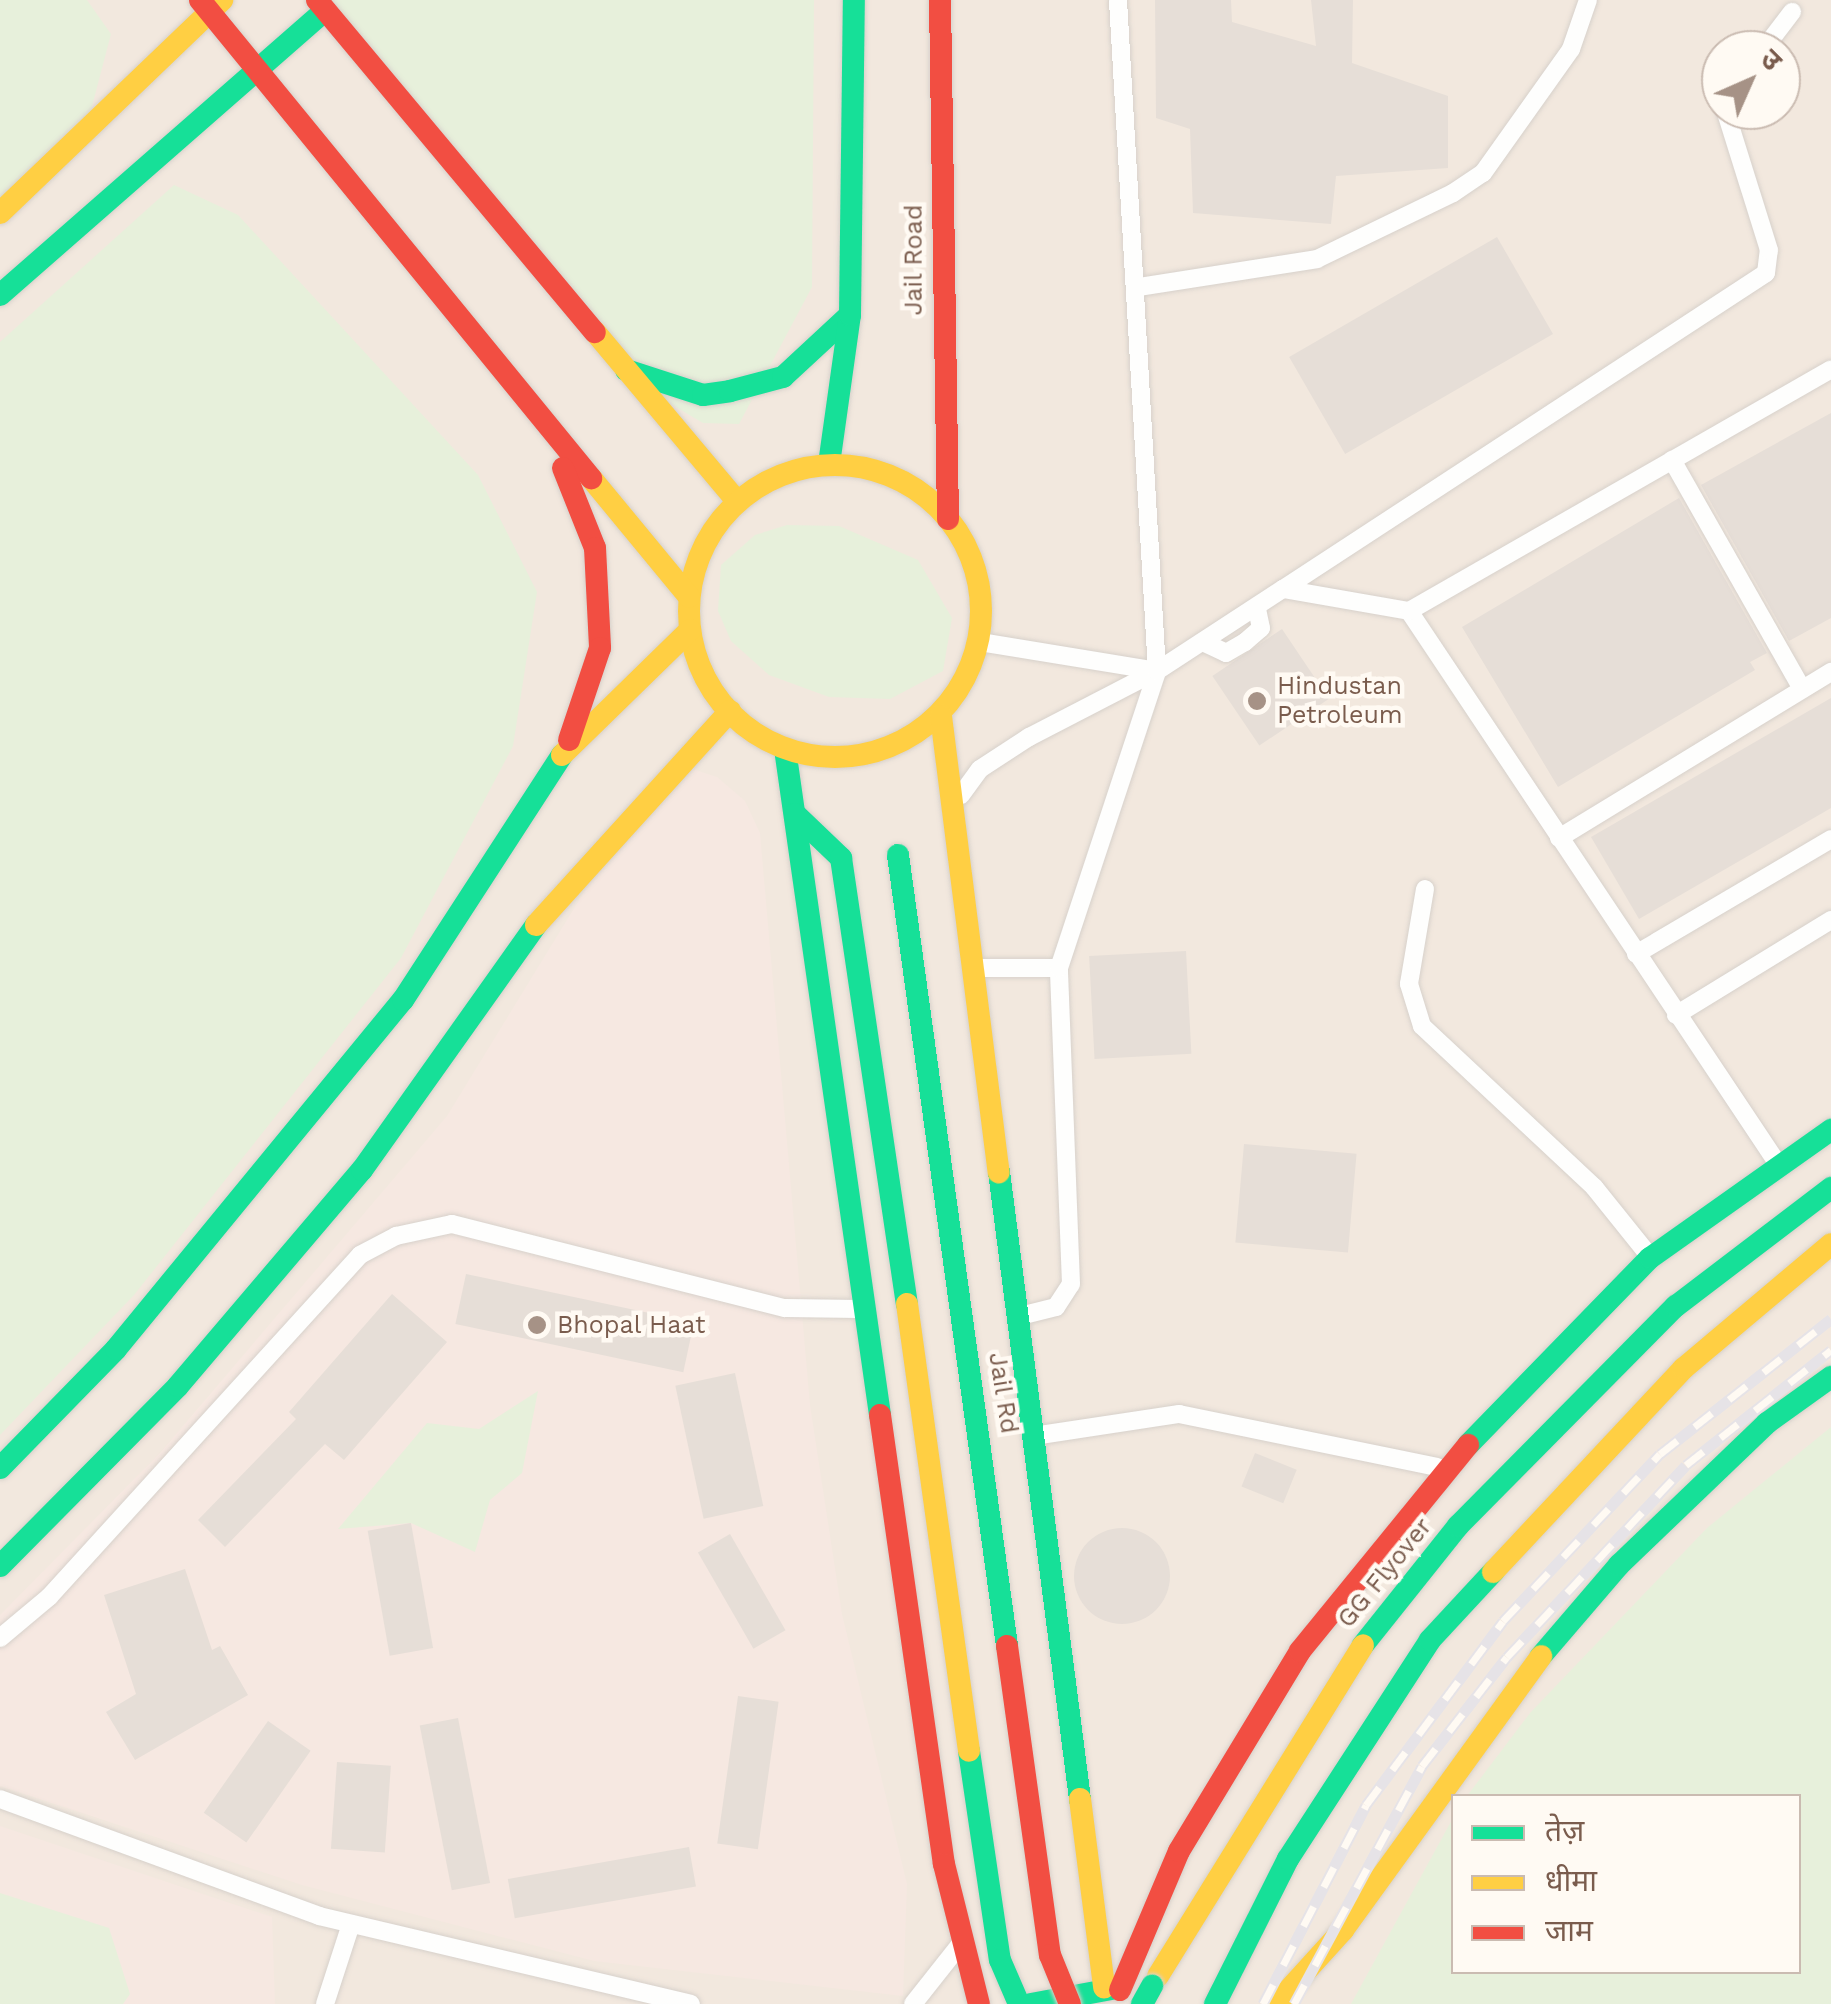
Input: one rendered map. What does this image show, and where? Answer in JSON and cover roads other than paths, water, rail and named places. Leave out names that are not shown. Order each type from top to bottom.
[{"type":"main road","points":[[829,464],[850,315],[854,0]]},
{"type":"main road","name":"Jail Road","points":[[940,0],[948,519]]},
{"type":"main road","points":[[0,213],[210,4],[252,66],[689,597]]},
{"type":"main road","points":[[0,295],[321,5],[737,501]]},
{"type":"main road","points":[[626,370],[703,395],[730,391],[782,377],[850,315]]},
{"type":"main road","points":[[546,427],[595,548],[600,648],[566,748]]},
{"type":"main road","points":[[829,464],[881,469],[948,519],[983,612],[980,642],[940,716],[866,755],[832,760],[785,749],[730,711],[690,630],[689,597],[710,534],[737,501],[773,478],[829,464]]},
{"type":"main road","points":[[0,1468],[116,1349],[403,1000],[566,748],[690,630]]},
{"type":"main road","points":[[0,1566],[202,1358],[404,1116],[526,936],[730,711]]},
{"type":"main road","points":[[940,716],[1024,1314],[1112,1988]]},
{"type":"main road","points":[[785,749],[959,1946],[978,2004]]},
{"type":"main road","name":"Jail Rd","points":[[952,812],[898,855],[1050,1955],[1070,2004]]},
{"type":"main road","points":[[795,814],[842,858],[986,1870],[1000,1960],[1018,2004]]},
{"type":"main road","points":[[1112,1988],[1179,1851],[1300,1651],[1446,1468],[1650,1258],[1831,1130]]},
{"type":"main road","name":"GG Flyover","points":[[1142,2004],[1341,1672],[1412,1582],[1552,1425],[1753,1244],[1831,1188]]},
{"type":"main road","points":[[1214,2004],[1288,1859],[1430,1640],[1684,1368],[1824,1248]]},
{"type":"main road","points":[[1276,2004],[1343,1930],[1498,1707],[1619,1566],[1767,1423],[1831,1376]]},
{"type":"main road","points":[[1032,2004],[1112,1988],[1158,2004]]},
{"type":"lane","points":[[1024,1314],[1056,1307],[1071,1284],[1058,968],[1157,671],[1139,287],[1118,0]]},
{"type":"lane","points":[[1139,287],[1317,259],[1453,193],[1483,173],[1571,49],[1588,0]]},
{"type":"lane","points":[[1778,30],[1792,12]]},
{"type":"lane","points":[[952,812],[980,769],[1205,643],[1766,273],[1769,250],[1731,130]]},
{"type":"lane","points":[[1283,589],[1409,611],[1831,369]]},
{"type":"lane","points":[[1672,460],[1802,689]]},
{"type":"lane","points":[[1409,611],[1778,1164]]},
{"type":"lane","points":[[980,642],[1157,671]]},
{"type":"lane","points":[[1559,838],[1831,672]]},
{"type":"lane","points":[[1636,954],[1831,839]]},
{"type":"lane","points":[[1426,889],[1409,984],[1422,1026],[1594,1187],[1650,1258]]},
{"type":"lane","points":[[1676,1014],[1831,920]]},
{"type":"lane","points":[[977,968],[1058,968]]},
{"type":"lane","points":[[0,1638],[49,1597],[360,1255],[396,1236],[452,1224],[785,1308],[868,1309]]},
{"type":"lane","points":[[1040,1435],[1179,1414],[1446,1468]]},
{"type":"lane","points":[[0,1799],[350,1924],[690,2004]]},
{"type":"lane","points":[[325,2004],[350,1924]]},
{"type":"lane","points":[[913,2004],[959,1946]]},
{"type":"railway","points":[[1263,2004],[1366,1805],[1503,1621],[1660,1454],[1831,1319]]},
{"type":"railway","points":[[1294,2004],[1422,1766],[1507,1657],[1686,1465],[1831,1350]]},
{"type":"place","name":"Hindustan Petroleum","points":[[1257,701]]},
{"type":"place","name":"Bhopal Haat","points":[[537,1325]]}]
